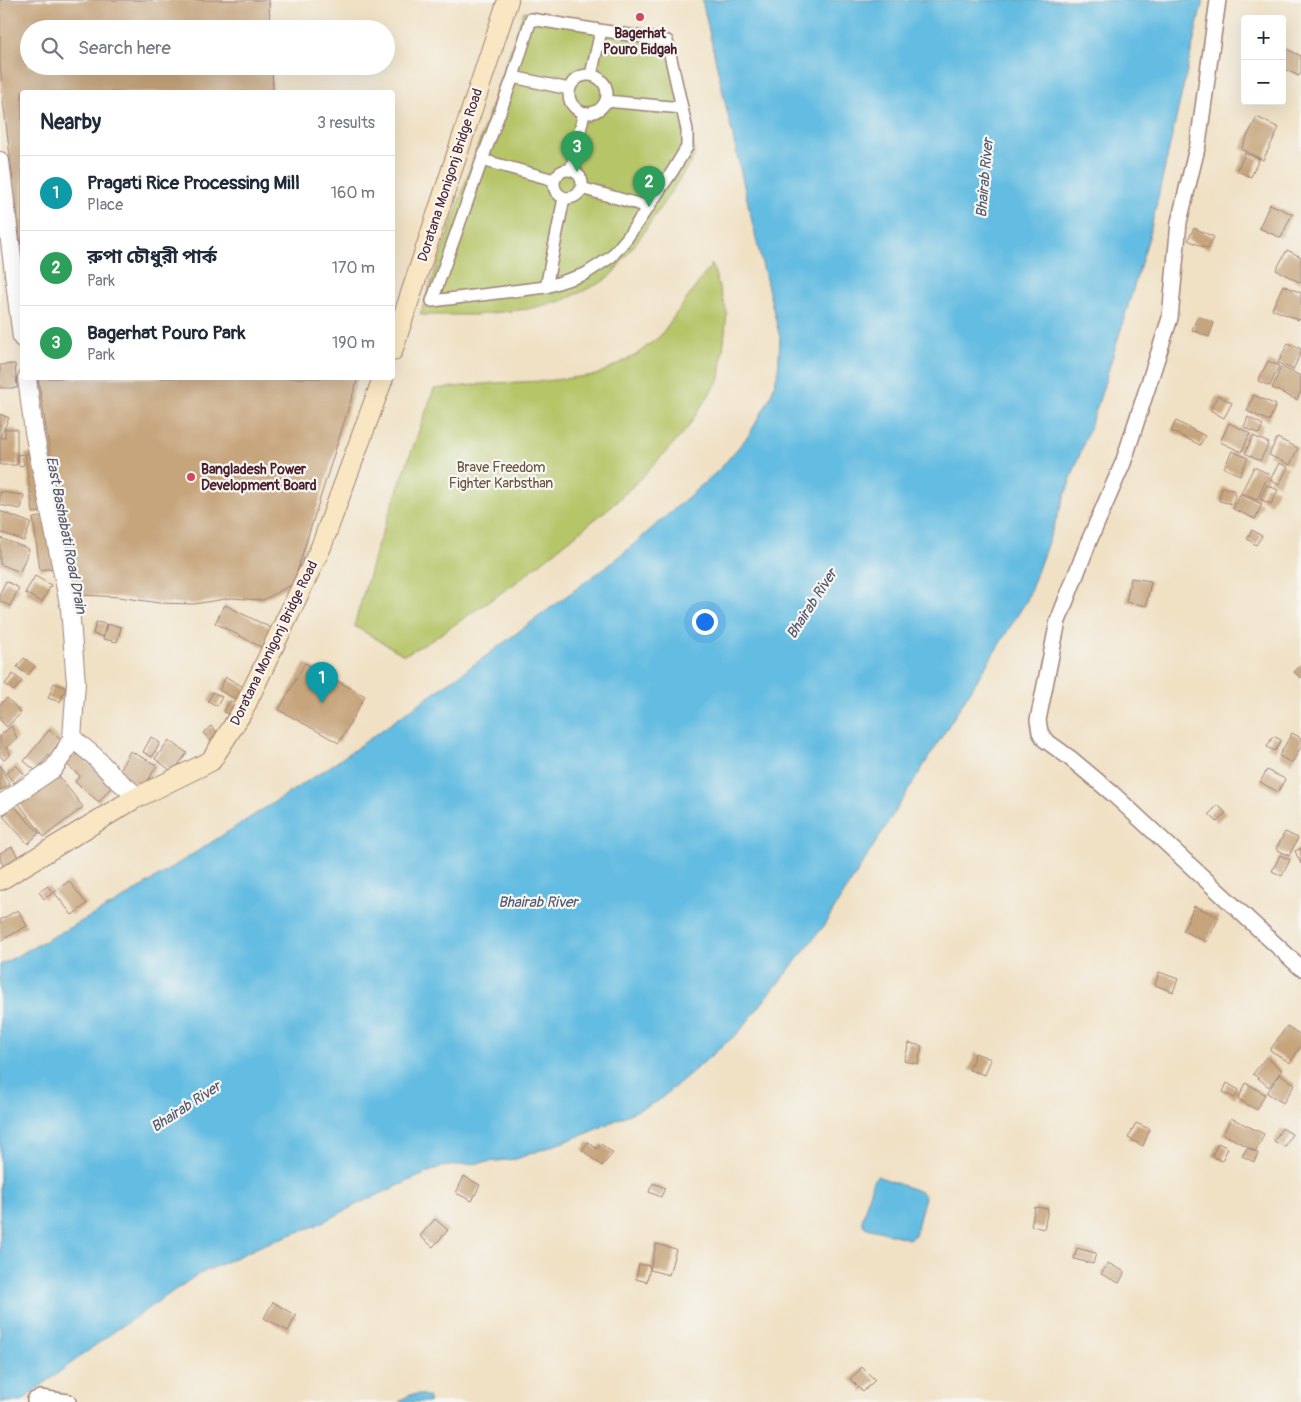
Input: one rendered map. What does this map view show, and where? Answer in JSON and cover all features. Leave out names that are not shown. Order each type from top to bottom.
[{"type":"main road","name":"Doratana Monigonj Bridge Road","points":[[395,341],[508,0]]},
{"type":"main road","name":"Doratana Monigonj Bridge Road","points":[[0,880],[138,797],[211,761],[242,712],[321,547],[382,380]]},
{"type":"street","points":[[1218,0],[1198,144],[1179,222],[1170,318],[1123,463],[1089,541],[1058,622],[1038,720],[1040,732],[1045,740],[1113,794],[1301,968]]},
{"type":"street","points":[[531,20],[667,41],[687,130],[687,147],[628,238],[611,257],[585,274],[546,287],[432,301],[513,77],[531,20]]},
{"type":"street","points":[[591,75],[601,31]]},
{"type":"street","points":[[591,75],[603,82],[607,94],[606,101],[597,111],[584,113],[573,106],[570,100],[569,89],[573,81],[578,77],[591,75]]},
{"type":"street","points":[[513,77],[569,89]]},
{"type":"street","points":[[606,101],[682,108]]},
{"type":"street","points":[[571,170],[584,113]]},
{"type":"street","points":[[482,160],[554,180]]},
{"type":"street","points":[[0,161],[20,322]]},
{"type":"street","points":[[566,170],[576,172],[582,182],[579,193],[575,196],[564,198],[555,191],[553,186],[554,180],[560,172],[566,170]]},
{"type":"street","points":[[581,188],[649,207]]},
{"type":"street","points":[[546,287],[564,198]]},
{"type":"street","points":[[0,805],[53,769],[72,738],[76,683],[70,609],[34,432],[28,380]]},
{"type":"street","points":[[72,738],[138,797]]},
{"type":"street","points":[[35,1402],[35,1400],[40,1398],[68,1402]]},
{"type":"green space","points":[[524,11],[671,36],[690,109],[693,159],[644,232],[613,273],[602,282],[562,301],[528,309],[476,315],[420,315]]},
{"type":"green space","name":"Brave Freedom Fighter Karbsthan","points":[[712,264],[727,313],[720,378],[686,430],[648,471],[613,505],[514,584],[432,640],[404,655],[354,626],[377,547],[434,389],[494,383],[545,381],[596,375],[636,355],[660,336]]},
{"type":"water","name":"Bhairab River","points":[[702,0],[1203,0],[1149,237],[1098,404],[1027,600],[823,927],[739,1032],[658,1101],[588,1133],[516,1159],[440,1167],[362,1202],[317,1225],[263,1245],[197,1275],[112,1333],[21,1402],[0,1402],[0,965],[121,900],[334,764],[479,661],[619,557],[719,470],[749,435],[771,396],[778,372],[780,338]]},
{"type":"water","points":[[877,1176],[921,1192],[925,1197],[915,1235],[909,1239],[864,1226],[862,1221],[873,1180]]},
{"type":"water","points":[[420,1394],[428,1397],[430,1402],[399,1402],[409,1395]]},
{"type":"building","points":[[0,0],[269,0],[270,20],[20,20],[20,75],[272,75],[273,90],[20,90],[20,237],[0,62]]},
{"type":"building","points":[[1286,48],[1301,56],[1301,72],[1299,76],[1286,70]]},
{"type":"building","points":[[1257,117],[1279,128],[1263,160],[1241,149]]},
{"type":"building","points":[[1245,153],[1259,159],[1251,177],[1237,171]]},
{"type":"building","points":[[1270,204],[1292,214],[1281,238],[1259,228]]},
{"type":"building","points":[[1194,228],[1214,237],[1208,249],[1188,240]]},
{"type":"building","points":[[1287,250],[1301,257],[1301,283],[1276,270]]},
{"type":"building","points":[[1283,285],[1301,293],[1301,317],[1299,320],[1272,309]]},
{"type":"building","points":[[1198,316],[1214,323],[1209,337],[1192,330]]},
{"type":"building","points":[[1288,343],[1301,349],[1293,370],[1278,363]]},
{"type":"building","points":[[1268,361],[1279,366],[1270,386],[1258,381]]},
{"type":"building","points":[[15,364],[17,388],[0,388],[0,365]]},
{"type":"building","points":[[1281,367],[1301,376],[1301,391],[1297,400],[1272,388]]},
{"type":"building","name":"Bangladesh Power Development Board","points":[[38,380],[357,380],[293,584],[263,600],[231,598],[194,604],[159,603],[119,597],[82,595],[57,497]]},
{"type":"building","points":[[1218,395],[1232,403],[1224,418],[1210,410]]},
{"type":"building","points":[[1254,395],[1276,405],[1269,421],[1247,411]]},
{"type":"building","points":[[0,414],[9,418],[0,437]]},
{"type":"building","points":[[1248,417],[1263,425],[1259,434],[1244,427]]},
{"type":"building","points":[[1176,421],[1205,436],[1200,445],[1171,431]]},
{"type":"building","points":[[1229,423],[1250,433],[1242,452],[1220,442]]},
{"type":"building","points":[[5,429],[17,429],[17,465],[0,465],[0,438],[5,438]]},
{"type":"building","points":[[1253,436],[1269,443],[1260,461],[1245,453]]},
{"type":"building","points":[[1277,438],[1298,448],[1290,465],[1269,455]]},
{"type":"building","points":[[1232,451],[1248,458],[1240,475],[1224,468]]},
{"type":"building","points":[[35,453],[43,512],[33,513],[25,454]]},
{"type":"building","points":[[22,454],[24,465],[19,466],[17,455]]},
{"type":"building","points":[[1279,463],[1288,467],[1279,485],[1270,480]]},
{"type":"building","points":[[1254,467],[1269,474],[1257,500],[1241,493]]},
{"type":"building","points":[[1267,485],[1278,490],[1271,504],[1260,499]]},
{"type":"building","points":[[1222,487],[1236,491],[1233,504],[1219,501]]},
{"type":"building","points":[[0,492],[24,495],[21,509],[0,505]]},
{"type":"building","points":[[1240,494],[1262,504],[1255,519],[1233,509]]},
{"type":"building","points":[[0,511],[31,523],[24,541],[0,532]]},
{"type":"building","points":[[47,516],[54,568],[40,570],[33,518]]},
{"type":"building","points":[[1252,530],[1262,536],[1256,545],[1247,539]]},
{"type":"building","points":[[0,538],[29,549],[20,572],[0,564]]},
{"type":"building","points":[[35,576],[51,585],[42,602],[25,593]]},
{"type":"building","points":[[1131,578],[1151,581],[1146,606],[1126,602]]},
{"type":"building","points":[[6,581],[19,588],[10,606],[0,601],[0,593]]},
{"type":"building","points":[[225,605],[275,630],[265,649],[215,623]]},
{"type":"building","points":[[96,622],[106,624],[103,637],[93,634]]},
{"type":"building","points":[[107,624],[121,627],[117,642],[103,639]]},
{"type":"building","points":[[24,658],[35,666],[28,675],[17,667]]},
{"type":"building","points":[[305,663],[365,696],[339,743],[279,710]]},
{"type":"building","points":[[1301,665],[1301,678],[1294,672]]},
{"type":"building","points":[[13,674],[22,681],[14,691],[5,684]]},
{"type":"building","points":[[226,677],[247,689],[241,702],[219,690]]},
{"type":"building","points":[[54,683],[66,688],[60,702],[48,698]]},
{"type":"building","points":[[213,692],[222,697],[217,706],[208,701]]},
{"type":"building","points":[[7,698],[21,713],[7,727],[0,720],[0,704]]},
{"type":"building","points":[[230,701],[240,706],[233,717],[224,712]]},
{"type":"building","points":[[11,726],[17,738],[6,748],[11,754],[4,760],[0,756],[0,736]]},
{"type":"building","points":[[211,726],[220,735],[212,742],[203,733]]},
{"type":"building","points":[[49,730],[61,740],[36,771],[24,761]]},
{"type":"building","points":[[1292,733],[1301,738],[1301,747],[1292,763],[1279,756]]},
{"type":"building","points":[[1273,736],[1281,740],[1275,751],[1267,747]]},
{"type":"building","points":[[151,737],[160,743],[152,757],[143,752]]},
{"type":"building","points":[[169,740],[187,753],[173,772],[155,759]]},
{"type":"building","points":[[72,750],[113,785],[99,802],[75,782],[80,776],[63,761]]},
{"type":"building","points":[[130,751],[157,765],[144,788],[118,774]]},
{"type":"building","points":[[0,765],[10,785],[0,790]]},
{"type":"building","points":[[16,765],[24,774],[14,783],[6,773]]},
{"type":"building","points":[[1267,770],[1285,779],[1278,792],[1260,782]]},
{"type":"building","points":[[55,771],[83,807],[44,837],[16,800]]},
{"type":"building","points":[[1218,805],[1226,813],[1217,822],[1209,814]]},
{"type":"building","points":[[14,806],[39,833],[28,844],[3,816]]},
{"type":"building","points":[[1285,832],[1298,838],[1289,856],[1276,849]]},
{"type":"building","points":[[12,847],[21,862],[6,870],[0,860],[0,853]]},
{"type":"building","points":[[1301,848],[1301,864],[1295,851]]},
{"type":"building","points":[[1280,855],[1290,860],[1282,876],[1272,871]]},
{"type":"building","points":[[69,881],[87,904],[72,915],[54,892]]},
{"type":"building","points":[[48,886],[53,893],[44,899],[39,892]]},
{"type":"building","points":[[1194,906],[1219,917],[1207,942],[1183,931]]},
{"type":"building","points":[[18,910],[27,926],[0,941],[0,920]]},
{"type":"building","points":[[1159,972],[1178,979],[1173,992],[1155,985]]},
{"type":"building","points":[[1287,1026],[1301,1035],[1301,1046],[1290,1063],[1270,1050]]},
{"type":"building","points":[[909,1043],[922,1046],[918,1064],[904,1061]]},
{"type":"building","points":[[975,1053],[991,1059],[985,1075],[969,1070]]},
{"type":"building","points":[[1266,1057],[1282,1070],[1269,1087],[1253,1074]]},
{"type":"building","points":[[1280,1074],[1295,1084],[1283,1103],[1267,1093]]},
{"type":"building","points":[[1227,1083],[1239,1090],[1235,1098],[1223,1092]]},
{"type":"building","points":[[1246,1083],[1265,1094],[1257,1110],[1238,1099]]},
{"type":"building","points":[[1231,1118],[1264,1134],[1256,1151],[1223,1134]]},
{"type":"building","points":[[1136,1123],[1150,1129],[1143,1146],[1128,1138]]},
{"type":"building","points":[[1282,1128],[1292,1134],[1285,1147],[1274,1141]]},
{"type":"building","points":[[588,1142],[597,1149],[601,1144],[613,1153],[602,1166],[582,1150]]},
{"type":"building","points":[[1218,1143],[1228,1148],[1222,1161],[1212,1156]]},
{"type":"building","points":[[1247,1148],[1258,1153],[1254,1162],[1242,1156]]},
{"type":"building","points":[[464,1176],[480,1185],[472,1201],[456,1193]]},
{"type":"building","points":[[653,1183],[665,1188],[661,1197],[649,1192]]},
{"type":"building","points":[[1035,1207],[1048,1209],[1044,1229],[1031,1226]]},
{"type":"building","points":[[435,1219],[448,1230],[433,1247],[420,1236]]},
{"type":"building","points":[[656,1244],[676,1249],[669,1275],[650,1270]]},
{"type":"building","points":[[1077,1248],[1096,1253],[1093,1264],[1074,1259]]},
{"type":"building","points":[[1108,1263],[1125,1272],[1119,1283],[1101,1274]]},
{"type":"building","points":[[639,1264],[650,1266],[647,1282],[636,1279]]},
{"type":"building","points":[[273,1302],[296,1316],[288,1331],[264,1318]]},
{"type":"building","points":[[862,1367],[875,1380],[863,1392],[850,1379]]},
{"type":"place","name":"Bagerhat Pouro Eidgah","points":[[640,17]]},
{"type":"place","name":"Bagerhat Pouro Park","points":[[577,172]]},
{"type":"place","name":"রুপা চৌধুরী পার্ক","points":[[649,207]]},
{"type":"place","name":"Bangladesh Power Development Board","points":[[191,477]]},
{"type":"place","name":"Pragati Rice Processing Mill","points":[[322,703]]},
{"type":"water label","name":"East Bashabati Road Drain","points":[[66,535]]}]
